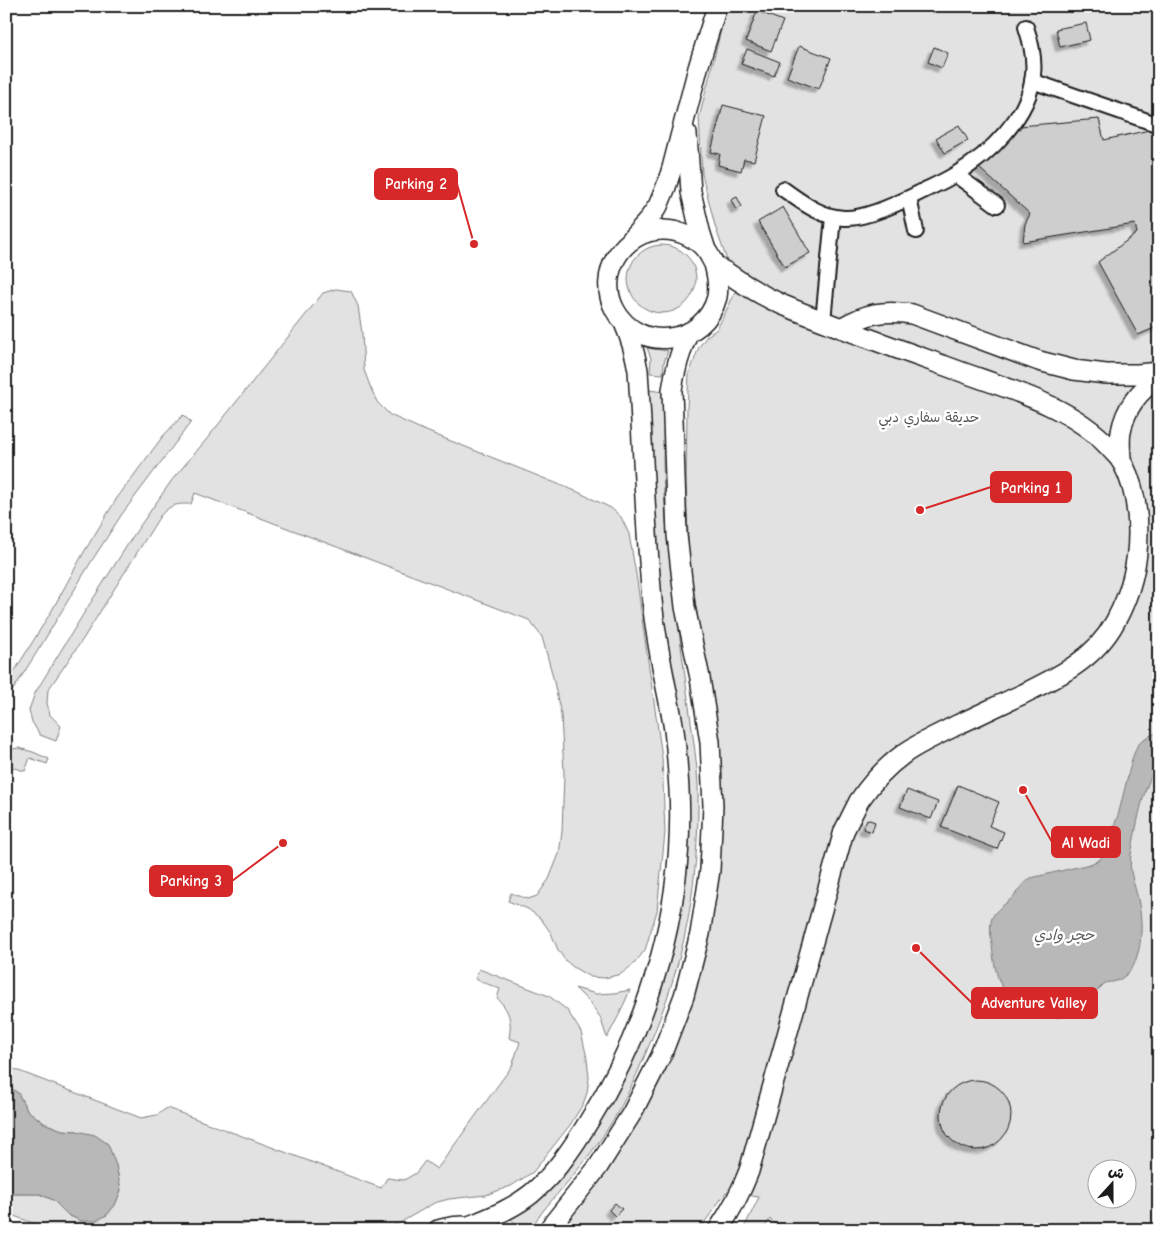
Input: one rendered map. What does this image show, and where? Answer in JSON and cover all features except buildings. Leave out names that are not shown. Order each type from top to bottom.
[{"type":"street","points":[[438,1230],[452,1226],[475,1228],[531,1194],[556,1169],[581,1135],[603,1099],[627,1052],[647,1004],[661,954],[673,900],[679,837],[679,792],[675,738],[652,601],[647,544],[638,370],[635,354],[624,323],[615,310],[609,295],[608,279],[612,263],[620,249],[650,217],[658,206],[666,187],[716,6]]},
{"type":"street","points":[[782,189],[811,208],[833,217],[844,218],[862,216],[909,198],[956,175],[982,156],[1005,133],[1023,107],[1032,81],[1033,56],[1026,26]]},
{"type":"street","points":[[1032,81],[1159,125]]},
{"type":"street","points":[[624,323],[638,333],[654,338],[672,339],[688,333],[702,324],[711,311],[717,296],[718,280],[700,231],[691,192],[686,117]]},
{"type":"street","points":[[956,175],[997,204]]},
{"type":"street","points":[[909,198],[916,231]]},
{"type":"street","points":[[823,321],[833,217]]},
{"type":"street","points":[[632,238],[647,232],[663,230],[680,232],[694,239],[710,257],[743,284],[763,295],[841,328],[1059,409],[1082,423],[1103,440],[1121,461],[1132,485],[1138,512],[1135,566],[1127,595],[1115,623],[1097,647],[1074,667],[933,737],[904,754],[880,775],[859,802],[844,831],[749,1171],[740,1195],[728,1217],[718,1230]]},
{"type":"street","points":[[841,328],[858,319],[876,313],[912,314],[1039,360],[1074,370],[1106,374],[1159,372]]},
{"type":"street","points":[[548,1230],[598,1167],[632,1113],[661,1056],[684,996],[700,934],[710,870],[713,806],[710,742],[686,607],[677,534],[672,390],[680,351],[688,333]]},
{"type":"street","points":[[1121,461],[1120,433],[1130,407],[1147,386],[1159,378]]},
{"type":"green space","name":"حديقة سفاري دبي","points":[[727,6],[1159,6],[1159,1230],[781,1230],[770,1219],[763,1230],[743,1230],[759,1197],[726,1192],[698,1230],[557,1230],[688,1002],[715,725],[689,563],[686,484],[689,374],[699,347],[707,336],[717,329],[737,289],[715,226],[702,174],[699,118]]},
{"type":"green space","points":[[662,245],[675,248],[686,255],[693,266],[696,279],[693,292],[686,303],[675,310],[662,313],[649,310],[638,303],[631,292],[628,279],[631,266],[638,255],[649,248]]},
{"type":"green space","points":[[336,289],[351,291],[358,306],[364,370],[377,402],[390,415],[578,492],[611,508],[621,517],[629,534],[662,757],[665,833],[657,911],[645,950],[634,964],[621,974],[605,978],[590,977],[573,967],[558,950],[551,933],[541,919],[528,909],[508,901],[511,893],[528,899],[537,896],[549,879],[559,854],[562,832],[564,774],[561,715],[542,637],[529,620],[195,493],[191,504],[174,506],[167,509],[160,516],[83,639],[48,690],[47,703],[50,715],[61,726],[56,741],[40,735],[32,722],[29,710],[35,693],[135,533],[172,480],[323,293]]},
{"type":"green space","points":[[647,348],[668,351],[664,362],[663,374],[650,373],[651,358]]},
{"type":"green space","points":[[649,390],[664,392],[663,468],[666,519],[695,749],[698,804],[697,843],[691,902],[679,959],[667,998],[645,1056],[622,1105],[591,1152],[542,1212],[530,1230],[522,1230],[509,1217],[612,1090],[679,890],[650,501]]},
{"type":"green space","points":[[183,415],[191,422],[122,514],[6,701],[6,685],[117,498],[163,436]]},
{"type":"green space","points":[[19,748],[49,759],[47,764],[30,758],[25,771],[10,767],[6,768],[6,750]]},
{"type":"green space","points":[[479,969],[549,996],[567,1010],[581,1032],[587,1058],[589,1078],[583,1104],[570,1125],[533,1172],[511,1186],[486,1195],[449,1199],[434,1203],[398,1224],[376,1230],[355,1230],[303,1222],[273,1222],[245,1224],[225,1230],[51,1230],[6,1213],[6,1194],[39,1194],[53,1200],[68,1215],[81,1221],[107,1215],[115,1205],[121,1190],[116,1165],[77,1131],[62,1130],[44,1123],[27,1110],[18,1093],[6,1085],[6,1066],[141,1118],[157,1115],[167,1108],[381,1188],[387,1178],[404,1180],[416,1173],[425,1161],[437,1169],[512,1066],[520,1042],[509,1038],[509,1016],[505,1007],[497,998],[500,989],[475,979]]},
{"type":"green space","points":[[575,988],[596,994],[630,990],[607,1038],[600,1017],[590,1003]]},
{"type":"water","name":"حجر وادي","points":[[1159,731],[1159,758],[1144,797],[1130,861],[1141,922],[1140,945],[1134,963],[1130,970],[1117,981],[1103,985],[1079,1012],[1060,1017],[1049,1017],[1020,1007],[1011,1000],[999,981],[993,957],[992,918],[1031,878],[1090,864],[1099,860],[1104,855],[1119,812],[1137,746],[1144,739]]},
{"type":"water","points":[[6,1085],[18,1093],[27,1110],[44,1123],[62,1130],[95,1135],[108,1144],[116,1165],[121,1190],[115,1205],[107,1215],[96,1221],[81,1221],[68,1215],[53,1200],[40,1194],[6,1194]]},
{"type":"place","name":"Parking 2","points":[[474,244]]},
{"type":"place","name":"Parking 1","points":[[920,510]]},
{"type":"place","name":"Al Wadi","points":[[1023,790]]},
{"type":"place","name":"Parking 3","points":[[283,843]]},
{"type":"place","name":"Adventure Valley","points":[[916,948]]}]
